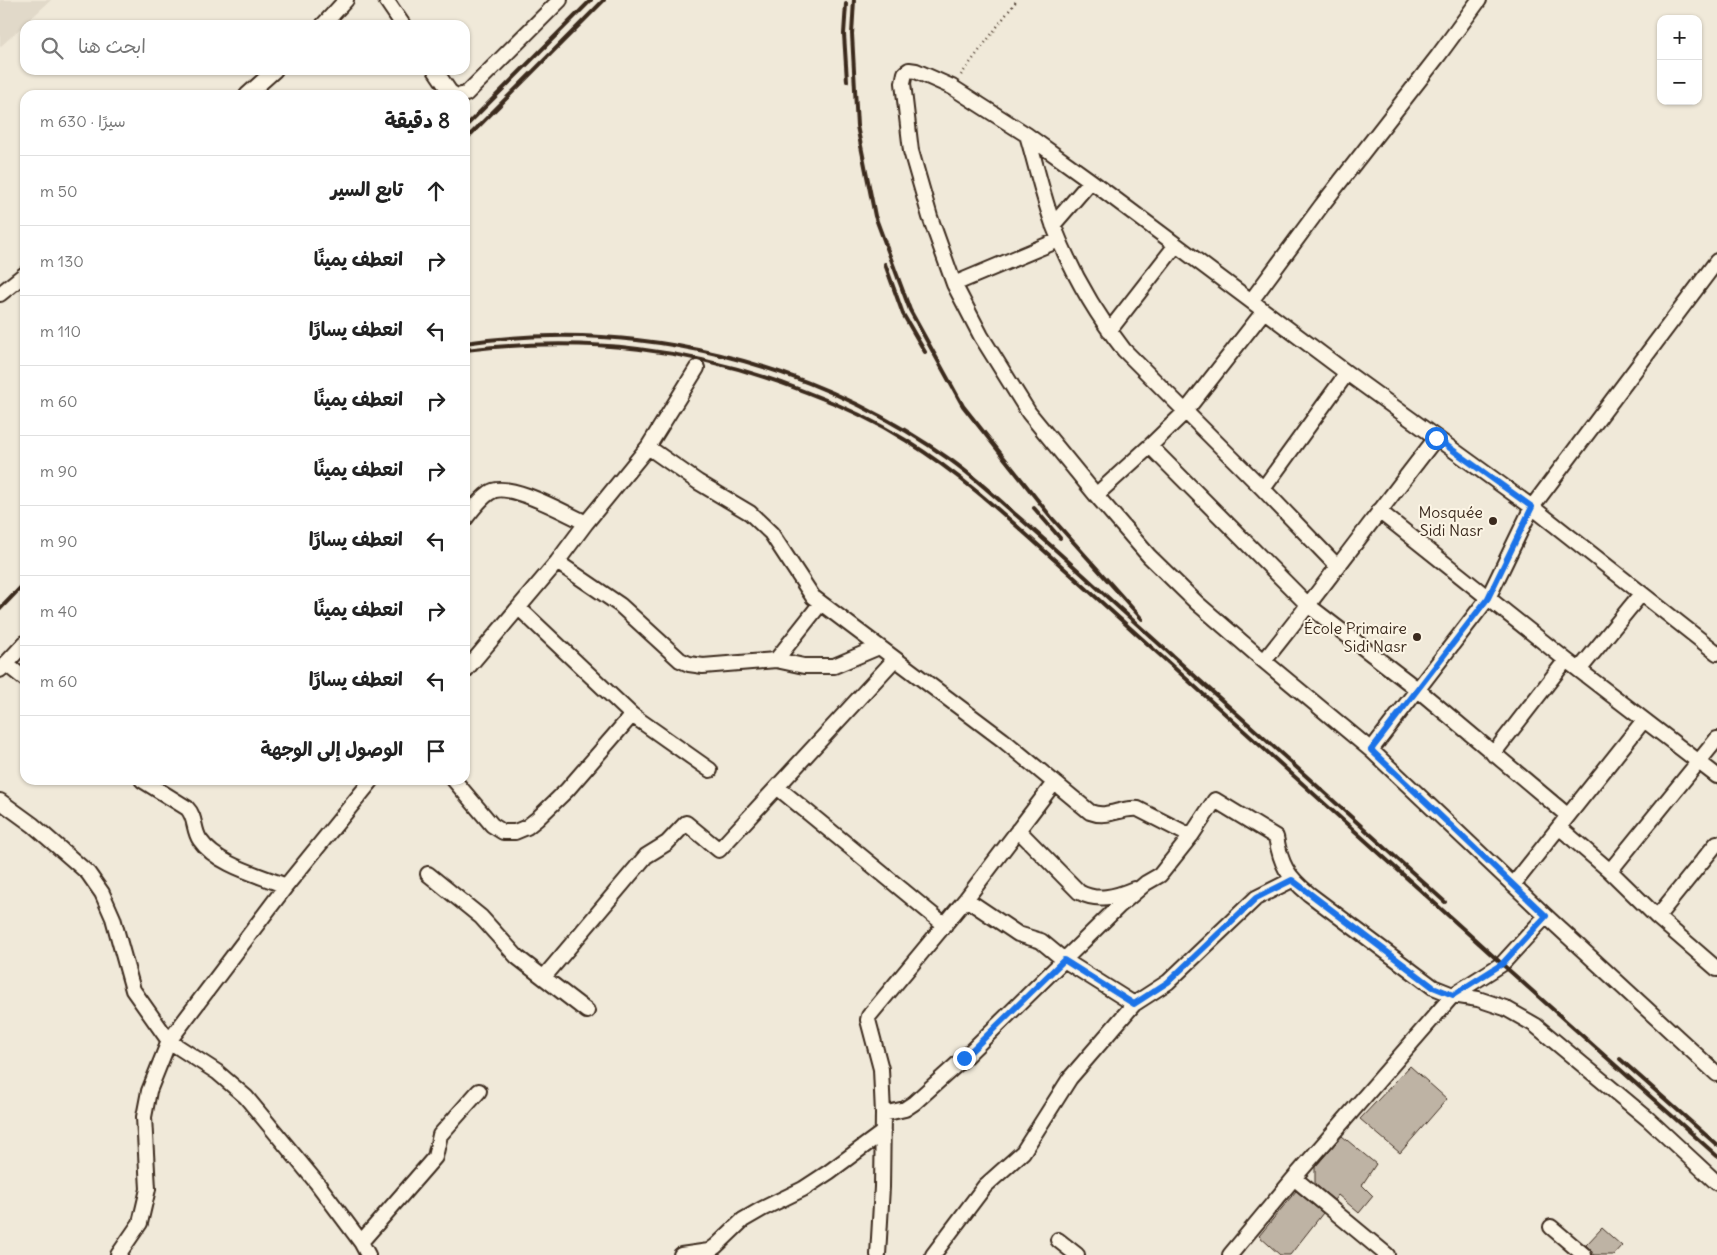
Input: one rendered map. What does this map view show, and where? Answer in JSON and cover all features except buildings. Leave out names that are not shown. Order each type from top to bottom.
[{"type":"street","points":[[328,20],[346,0]]},
{"type":"street","points":[[386,0],[400,20]]},
{"type":"street","points":[[1251,301],[1479,0]]},
{"type":"street","points":[[470,90],[558,1]]},
{"type":"street","points":[[1717,653],[1532,507],[1027,135],[952,86],[922,73],[909,70],[905,73],[903,83],[911,151],[930,217],[954,284],[981,336],[1029,413],[1149,556],[1190,597],[1264,662],[1371,750],[1546,916],[1717,1074]]},
{"type":"street","points":[[253,90],[269,75]]},
{"type":"street","points":[[438,75],[449,90]]},
{"type":"street","points":[[1027,135],[1059,240],[1086,294],[1109,331],[1124,350],[1337,566]]},
{"type":"street","points":[[1053,225],[1091,181]]},
{"type":"street","points":[[954,284],[1059,240]]},
{"type":"street","points":[[1109,331],[1176,245]]},
{"type":"street","points":[[1371,750],[1488,598],[1532,507],[1717,261]]},
{"type":"street","points":[[0,294],[20,278]]},
{"type":"street","points":[[1096,495],[1185,412],[1264,311]]},
{"type":"street","points":[[470,664],[519,608],[648,447],[697,368]]},
{"type":"street","points":[[1263,490],[1348,373]]},
{"type":"street","points":[[1264,662],[1309,606],[1337,566],[1436,438]]},
{"type":"street","points":[[1150,446],[1309,606],[1417,689],[1493,754],[1563,821],[1610,872],[1657,917],[1716,965]]},
{"type":"street","points":[[648,447],[698,482],[750,513],[771,533],[813,597],[1002,740],[1090,812],[1106,815],[1129,808],[1138,809],[1191,836]]},
{"type":"street","points":[[470,513],[490,491],[505,489],[523,494],[586,523]]},
{"type":"street","points":[[1379,511],[1566,660],[1717,776]]},
{"type":"street","points":[[556,562],[620,606],[680,660],[685,662],[703,666],[776,660],[804,666],[834,666],[879,647]]},
{"type":"street","points":[[1579,670],[1641,594]]},
{"type":"street","points":[[776,660],[822,604]]},
{"type":"street","points":[[519,608],[632,715],[710,770]]},
{"type":"street","points":[[20,648],[3,667],[20,676]]},
{"type":"street","points":[[544,978],[646,856],[667,843],[686,823],[719,850],[894,658]]},
{"type":"street","points":[[1493,754],[1566,660]]},
{"type":"street","points":[[458,785],[492,825],[503,832],[521,830],[537,819],[567,790],[632,715]]},
{"type":"street","points":[[1513,885],[1644,720]]},
{"type":"street","points":[[1610,872],[1717,739]]},
{"type":"street","points":[[878,1255],[882,1187],[883,1114],[881,1069],[868,1016],[966,899],[1054,783]]},
{"type":"street","points":[[150,785],[192,812],[199,839],[216,856],[244,870],[286,886]]},
{"type":"street","points":[[118,1255],[140,1223],[148,1189],[144,1117],[149,1091],[169,1041],[286,886],[368,785]]},
{"type":"street","points":[[777,787],[945,925]]},
{"type":"street","points":[[0,800],[33,825],[88,873],[102,893],[113,918],[133,990],[169,1041],[217,1072],[246,1097],[317,1183],[361,1242],[368,1255]]},
{"type":"street","points":[[1018,830],[1079,892],[1096,899],[1106,898],[1123,893],[1160,875],[1191,836],[1215,800],[1276,837],[1279,856],[1292,880],[1433,987],[1453,995],[1478,999],[1505,1008],[1535,1025],[1648,1119],[1717,1183]]},
{"type":"street","points":[[1657,917],[1717,843]]},
{"type":"street","points":[[428,874],[481,917],[517,957],[586,1011]]},
{"type":"street","points":[[933,1255],[986,1186],[1023,1152],[1070,1078],[1134,1004],[1168,982],[1256,898],[1292,880]]},
{"type":"street","points":[[883,1114],[905,1108],[914,1103],[964,1058],[1118,907],[1146,883]]},
{"type":"street","points":[[966,899],[1018,934],[1041,941],[1064,960],[1134,1004]]},
{"type":"street","points":[[1230,1255],[1294,1178],[1453,995],[1502,964],[1546,916]]},
{"type":"street","points":[[361,1242],[435,1157],[440,1135],[479,1091]]},
{"type":"street","points":[[681,1255],[709,1250],[716,1246],[743,1220],[803,1189],[883,1132]]},
{"type":"street","points":[[1294,1178],[1387,1255]]},
{"type":"street","points":[[1551,1227],[1584,1255]]},
{"type":"street","points":[[1058,1240],[1077,1255]]},
{"type":"path","points":[[952,86],[1018,0]]},
{"type":"shaded area","points":[[0,0],[51,0],[29,20],[20,20],[20,29],[0,47]]},
{"type":"railway","points":[[470,122],[591,0]]},
{"type":"railway","points":[[470,135],[604,0]]},
{"type":"railway","points":[[854,0],[852,34],[857,126],[875,216],[910,310],[963,406],[1051,517],[1142,619]]},
{"type":"railway","points":[[846,4],[844,34],[847,81]]},
{"type":"railway","points":[[885,264],[903,314],[925,352]]},
{"type":"railway","points":[[470,343],[529,337],[593,337],[657,343],[720,355],[781,373],[840,396],[898,426],[952,461],[992,494],[1062,555],[1445,902]]},
{"type":"railway","points":[[470,350],[554,344],[596,345],[680,355],[721,364],[806,392],[858,414],[907,441],[947,468],[985,498],[1717,1156]]},
{"type":"railway","points":[[1034,508],[1060,538]]},
{"type":"railway","points":[[0,609],[20,588]]},
{"type":"railway","points":[[1620,1059],[1717,1145]]},
{"type":"place","name":"Mosquée Sidi Nasr","points":[[1493,521]]},
{"type":"place","name":"École Primaire Sidi Nasr","points":[[1417,637]]},
{"type":"route","points":[[964,1058],[1064,960],[1134,1004],[1168,982],[1256,898],[1292,880],[1433,987],[1453,995],[1502,964],[1546,916],[1371,750],[1488,598],[1532,507],[1436,438]]}]
